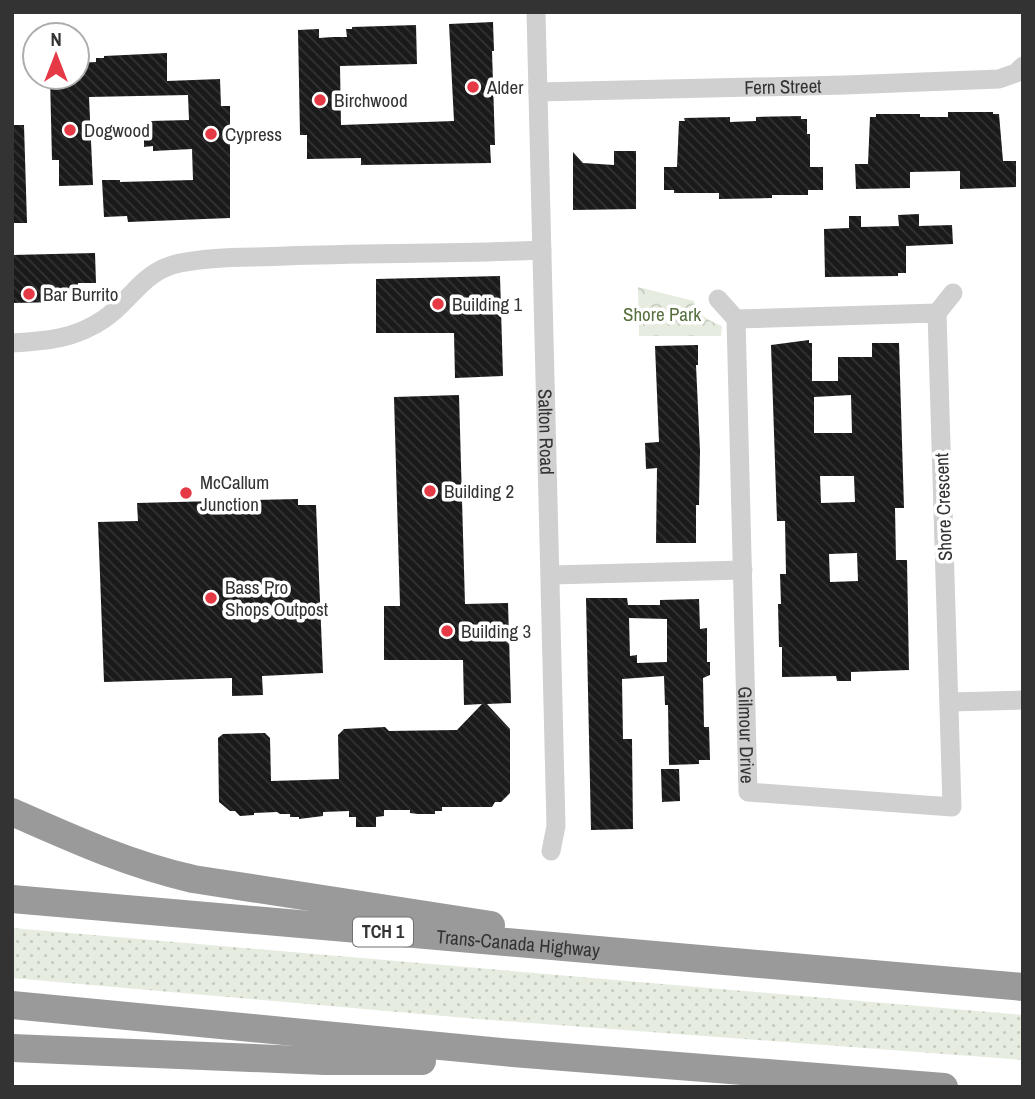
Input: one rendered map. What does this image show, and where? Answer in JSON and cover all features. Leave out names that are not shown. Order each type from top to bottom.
[{"type":"highway","points":[[12,812],[119,858],[193,878],[753,965]]},
{"type":"highway","name":"Trans-Canada Highway","points":[[12,899],[1023,987]]},
{"type":"highway","points":[[12,1005],[513,1053],[944,1087]]},
{"type":"highway","points":[[21,1050],[325,1061],[470,1061],[513,1053]]},
{"type":"street","name":"Salton Road","points":[[536,12],[556,827],[551,851]]},
{"type":"street","name":"Fern Street","points":[[538,92],[999,79],[1016,74],[1023,66]]},
{"type":"street","points":[[12,343],[64,339],[82,331],[105,319],[148,276],[177,264],[324,254],[542,250]]},
{"type":"street","points":[[736,319],[937,313],[953,293]]},
{"type":"street","points":[[551,575],[743,570],[736,319],[718,299]]},
{"type":"street","name":"Shore Crescent","points":[[937,313],[950,702]]},
{"type":"street","name":"Gilmour Drive","points":[[743,570],[748,792],[952,807],[950,702]]},
{"type":"street","points":[[950,702],[1023,699]]},
{"type":"green space","name":"Shore Park","points":[[638,287],[694,301],[705,317],[722,326],[721,336],[639,336]]},
{"type":"green space","points":[[12,928],[1023,1015],[1023,1060],[478,1019],[12,978]]},
{"type":"building","points":[[493,22],[495,145],[490,145],[491,163],[361,165],[361,158],[307,159],[307,135],[300,135],[298,30],[319,29],[319,38],[347,37],[346,29],[352,27],[416,25],[417,64],[340,66],[341,125],[454,121],[449,24]]},
{"type":"building","points":[[167,53],[167,81],[220,79],[221,106],[230,106],[230,218],[128,222],[127,216],[104,217],[102,180],[193,180],[192,149],[153,151],[153,146],[144,147],[144,127],[151,127],[151,121],[189,120],[188,95],[89,97],[93,185],[59,186],[59,160],[52,160],[50,91],[91,91],[91,62],[104,56]]},
{"type":"building","points":[[948,112],[999,114],[1003,161],[1016,161],[1016,187],[960,189],[960,171],[910,172],[910,188],[856,189],[855,164],[868,164],[870,117],[876,117],[876,114],[920,114],[920,117],[948,117]]},
{"type":"building","points":[[801,116],[801,119],[807,119],[807,134],[810,134],[810,167],[823,167],[823,190],[808,190],[808,195],[719,199],[719,193],[674,193],[674,190],[664,190],[664,167],[677,167],[679,121],[685,121],[684,118],[730,117],[730,122],[756,121],[756,117]]},
{"type":"building","points":[[12,125],[24,125],[27,223],[12,223]]},
{"type":"building","points":[[614,151],[636,151],[636,209],[573,210],[573,152],[583,163],[614,165]]},
{"type":"building","points":[[919,214],[919,226],[952,225],[953,244],[906,246],[906,273],[898,273],[898,276],[825,277],[824,229],[849,228],[849,216],[861,216],[861,227],[899,226],[898,215]]},
{"type":"building","points":[[95,253],[96,283],[78,283],[79,293],[61,294],[62,302],[12,303],[12,255]]},
{"type":"building","name":"Building 1","points":[[500,276],[503,376],[455,378],[454,333],[376,333],[376,279]]},
{"type":"building","points":[[809,340],[809,343],[812,343],[812,381],[838,381],[838,357],[872,357],[872,343],[899,343],[904,508],[895,508],[896,560],[907,560],[909,670],[851,672],[851,681],[837,681],[836,676],[782,677],[778,604],[781,604],[780,574],[786,574],[785,521],[777,521],[771,345]],"holes":[[[851,395],[852,433],[814,433],[814,397]],[[820,476],[854,476],[855,502],[821,503]],[[857,553],[858,581],[830,582],[829,554]]]},
{"type":"building","points":[[698,345],[696,365],[700,451],[696,543],[656,543],[657,468],[646,469],[645,443],[659,442],[655,346]]},
{"type":"building","points":[[459,395],[465,604],[508,603],[511,703],[487,704],[510,729],[510,793],[501,802],[495,802],[492,807],[442,807],[442,811],[435,811],[435,814],[384,810],[384,816],[376,817],[376,827],[356,827],[356,817],[349,817],[349,811],[323,812],[323,816],[299,819],[277,812],[240,816],[235,811],[230,811],[219,802],[218,738],[223,734],[265,733],[270,738],[271,781],[339,779],[338,735],[344,729],[385,727],[389,731],[457,730],[482,704],[464,705],[463,660],[384,660],[384,606],[400,606],[394,397]]},
{"type":"building","name":"Bass Pro Shops Outpost","points":[[298,499],[298,505],[316,505],[323,673],[262,676],[263,695],[232,696],[232,678],[104,682],[98,522],[138,521],[137,503]]},
{"type":"building","points":[[586,598],[627,598],[628,605],[660,605],[660,600],[699,599],[700,629],[707,628],[707,662],[710,662],[710,675],[703,678],[704,727],[709,727],[710,760],[699,760],[699,764],[669,765],[668,705],[665,705],[664,676],[622,679],[623,739],[632,739],[633,829],[591,830]],"holes":[[[629,618],[667,619],[667,662],[637,663],[637,655],[630,656]]]},
{"type":"building","points":[[661,769],[679,769],[680,801],[662,802]]},
{"type":"place","name":"Alder","points":[[473,87]]},
{"type":"place","name":"Birchwood","points":[[320,100]]},
{"type":"place","name":"Dogwood","points":[[70,130]]},
{"type":"place","name":"Cypress","points":[[211,134]]},
{"type":"place","name":"Bar Burrito","points":[[29,294]]},
{"type":"place","name":"Building 1","points":[[438,304]]},
{"type":"place","name":"Building 2","points":[[430,491]]},
{"type":"place","name":"McCallum Junction","points":[[186,493]]},
{"type":"place","name":"Bass Pro Shops Outpost","points":[[211,598]]},
{"type":"place","name":"Building 3","points":[[447,631]]}]
